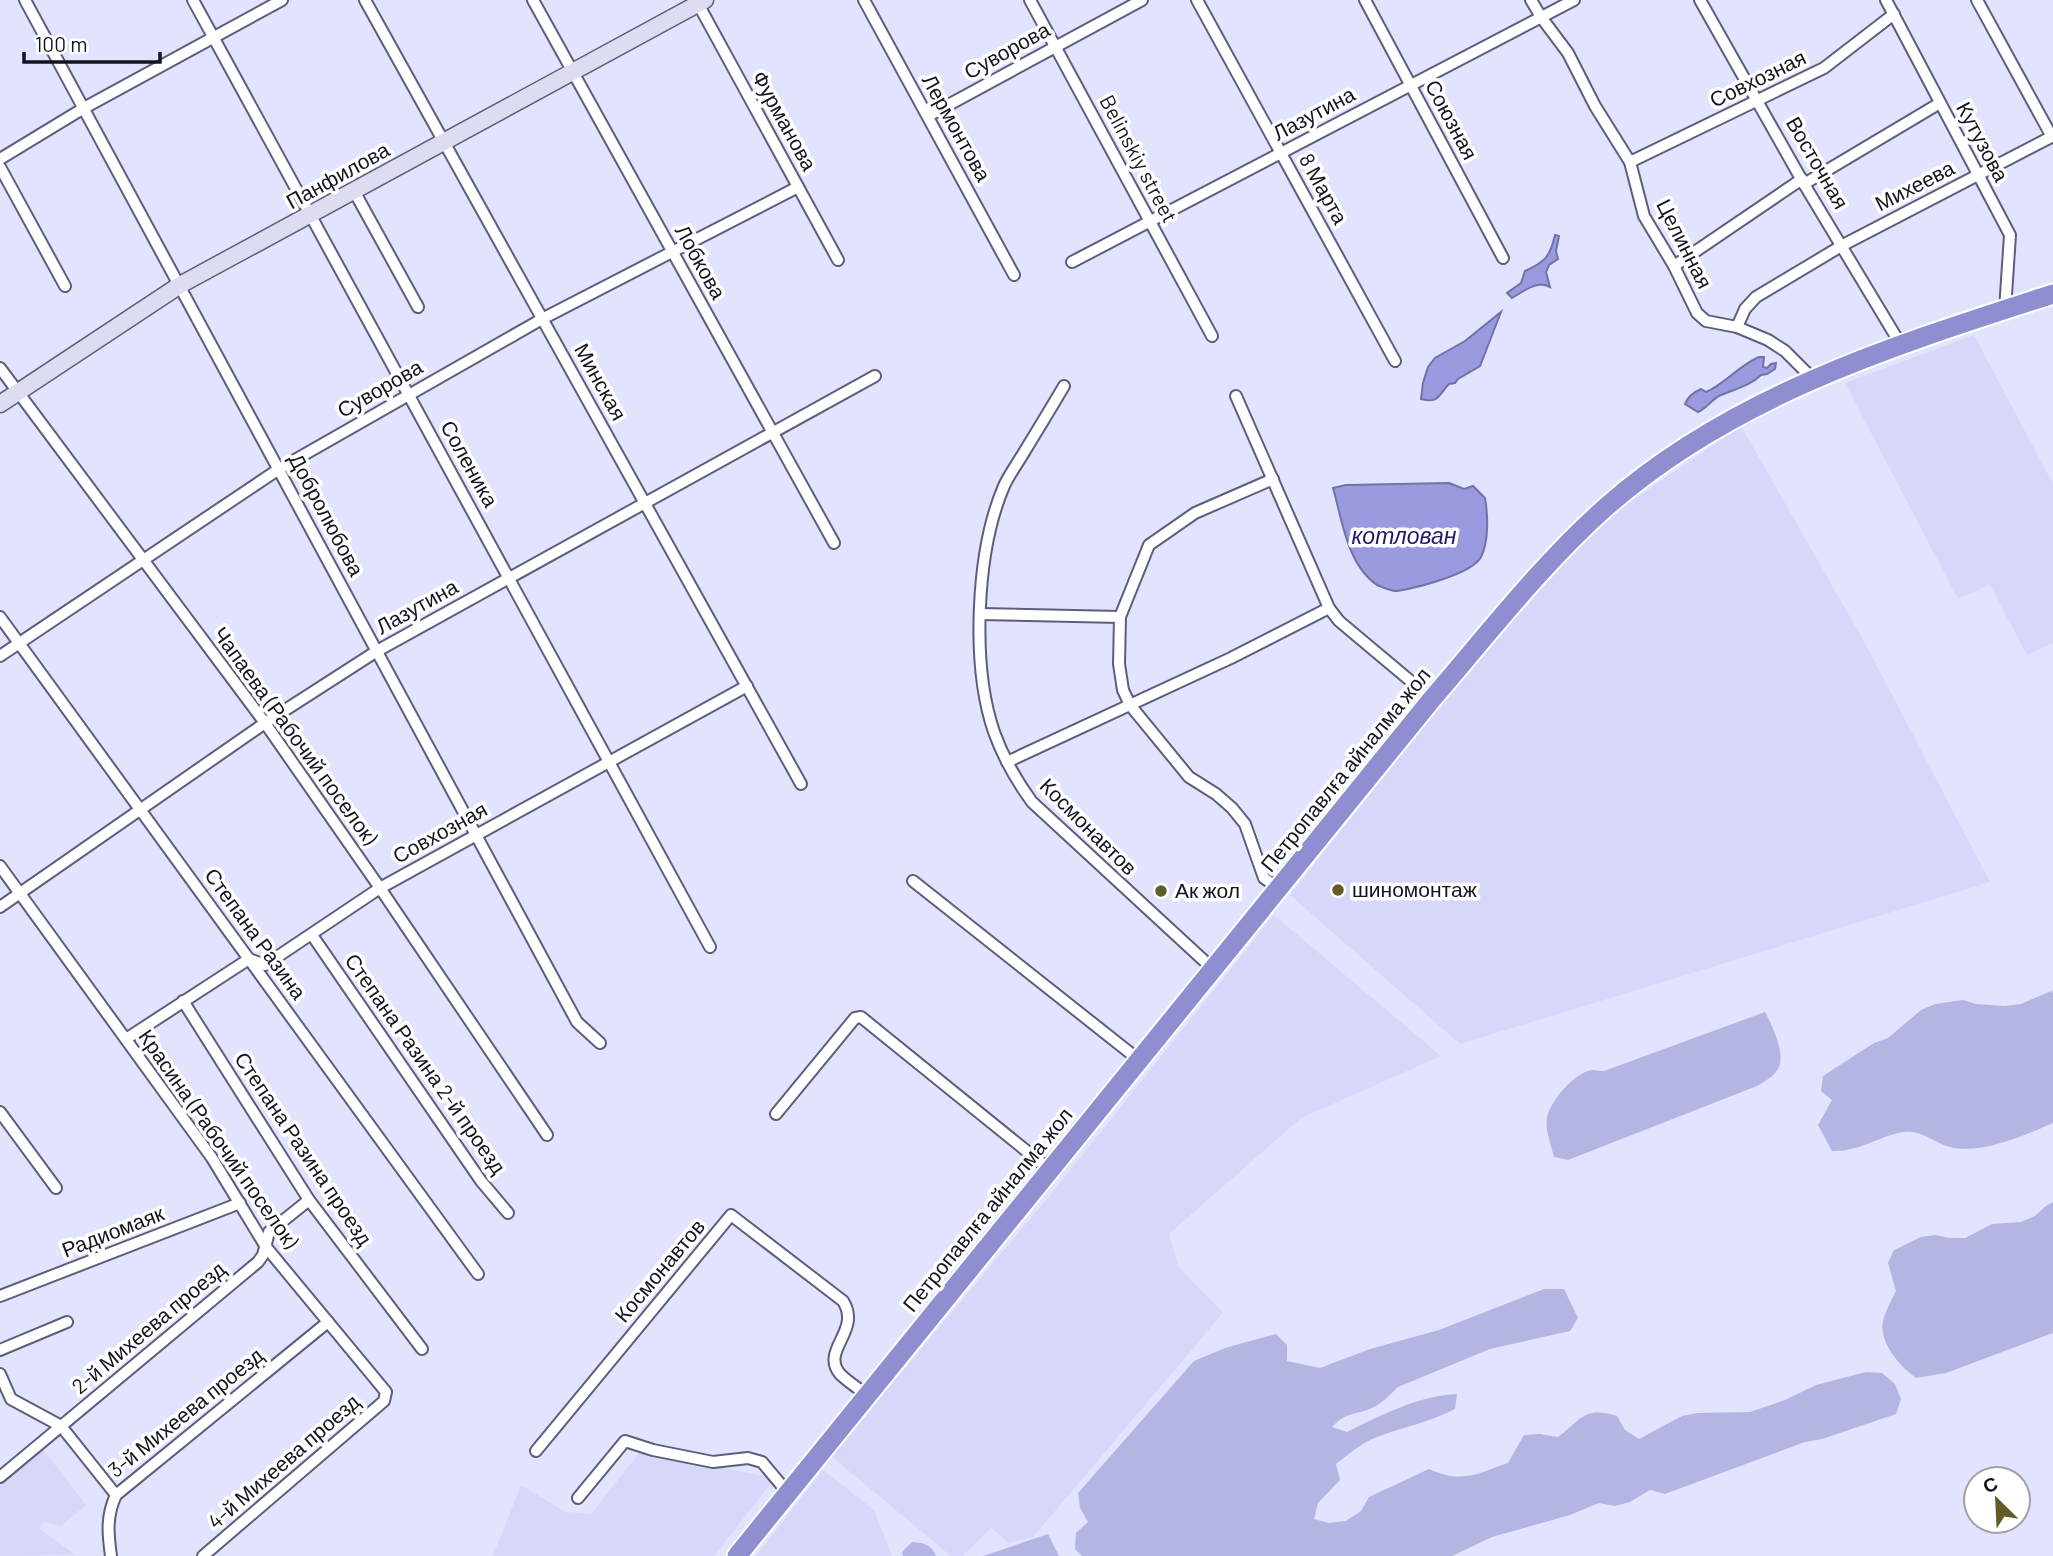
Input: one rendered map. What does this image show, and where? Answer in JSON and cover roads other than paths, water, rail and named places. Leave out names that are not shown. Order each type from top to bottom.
[{"type":"highway","name":"Петропавлға айналма жол","points":[[737,1556],[1432,699],[1543,570],[1605,508],[1652,470],[1703,435],[1757,405],[1813,379],[1901,345],[2053,294]]},
{"type":"street","name":"Добролюбова","points":[[25,0],[577,1022],[600,1043]]},
{"type":"street","name":"Соленика","points":[[193,0],[710,947]]},
{"type":"street","points":[[0,159],[84,108],[282,0]]},
{"type":"street","name":"Минская","points":[[365,0],[801,783]]},
{"type":"street","name":"Лобкова","points":[[533,0],[834,543]]},
{"type":"street","name":"Лермонтова","points":[[864,0],[1014,275]]},
{"type":"street","name":"Belinskiy street","points":[[1030,0],[1212,336]]},
{"type":"street","name":"Суворова","points":[[928,116],[1142,0]]},
{"type":"street","name":"8 Марта","points":[[1197,0],[1395,361]]},
{"type":"street","name":"Союзная","points":[[1365,0],[1503,258]]},
{"type":"street","name":"Целинная","points":[[1531,0],[1568,53],[1595,106],[1630,162],[1644,216],[1701,318],[1737,327],[1768,340],[1785,351],[1813,379]]},
{"type":"street","name":"Лазутина","points":[[1072,262],[1574,0]]},
{"type":"street","name":"Восточная","points":[[1700,0],[1803,181],[1901,345]]},
{"type":"street","name":"Кутузова","points":[[1886,0],[2010,235],[2005,310]]},
{"type":"street","points":[[1977,0],[2052,136]]},
{"type":"street","name":"Панфилова","points":[[0,404],[180,285],[700,1]]},
{"type":"street","name":"Фурманова","points":[[700,1],[838,260]]},
{"type":"street","name":"Совхозная","points":[[1630,162],[1824,68],[1894,14]]},
{"type":"street","points":[[1674,266],[1803,181],[1940,103]]},
{"type":"street","name":"Михеева","points":[[1737,327],[1745,309],[1756,297],[1843,245],[2052,136]]},
{"type":"street","points":[[0,167],[65,286]]},
{"type":"street","name":"Суворова","points":[[0,656],[279,469],[542,319],[798,187]]},
{"type":"street","points":[[354,191],[418,307]]},
{"type":"street","name":"Чапаева (Рабочий поселок)","points":[[0,368],[265,723],[547,1135]]},
{"type":"street","name":"Лазутина","points":[[0,907],[265,723],[377,651],[875,376]]},
{"type":"street","name":"Космонавтов","points":[[1064,386],[1004,485],[992,519],[981,572],[980,614],[985,698],[994,732],[1007,762],[1025,792],[1049,819],[1213,969]]},
{"type":"street","points":[[1236,396],[1329,608],[1339,621],[1432,699]]},
{"type":"street","points":[[1273,479],[1195,513],[1149,545],[1120,617],[1120,677],[1130,705],[1189,777],[1233,807],[1250,834],[1264,878],[1278,888]]},
{"type":"street","name":"Космонавтов","points":[[1007,762],[1231,658],[1329,608]]},
{"type":"street","points":[[980,614],[1120,617]]},
{"type":"street","name":"Степана Разина","points":[[0,617],[478,1274]]},
{"type":"street","name":"Совхозная","points":[[126,1039],[249,959],[265,965],[380,888],[747,685]]},
{"type":"street","name":"Красина (Рабочий поселок)","points":[[0,866],[212,1158],[266,1247],[387,1395]]},
{"type":"street","points":[[913,881],[1139,1060]]},
{"type":"street","name":"Степана Разина 2-й проезд","points":[[312,934],[481,1181],[508,1213]]},
{"type":"street","name":"Степана Разина проезд","points":[[183,1001],[309,1200],[422,1349]]},
{"type":"street","points":[[776,1114],[855,1018],[861,1017],[1050,1170]]},
{"type":"street","points":[[0,1112],[56,1188]]},
{"type":"street","name":"2-й Михеева проезд","points":[[0,1477],[258,1262],[266,1247],[269,1232],[309,1200]]},
{"type":"street","name":"Радиомаяк","points":[[0,1296],[240,1203]]},
{"type":"street","name":"Космонавтов","points":[[536,1451],[731,1215],[843,1301],[848,1313],[848,1327],[834,1354],[834,1361],[842,1376],[867,1395]]},
{"type":"street","points":[[0,1350],[67,1322]]},
{"type":"street","name":"3-й Михеева проезд","points":[[111,1556],[107,1523],[108,1513],[116,1495],[328,1322]]},
{"type":"street","points":[[0,1374],[11,1399],[61,1426],[116,1495]]},
{"type":"street","name":"4-й Михеева проезд","points":[[204,1556],[384,1401],[387,1395]]},
{"type":"street","points":[[578,1498],[625,1441],[653,1450],[713,1462],[748,1458],[762,1462],[788,1493]]},
{"type":"water","points":[[1555,235],[1559,236],[1556,251],[1558,259],[1549,265],[1546,272],[1550,287],[1535,286],[1512,298],[1507,293],[1521,283],[1525,271],[1546,258]]},
{"type":"water","points":[[1501,312],[1480,366],[1455,383],[1449,384],[1435,399],[1421,399],[1428,367],[1435,358],[1465,341]]},
{"type":"water","points":[[1759,357],[1764,357],[1763,367],[1767,368],[1776,363],[1775,369],[1747,385],[1718,396],[1698,412],[1685,404],[1694,393],[1701,389],[1706,392],[1713,389]]},
{"type":"water","name":"котлован","points":[[1449,483],[1464,489],[1473,486],[1485,498],[1487,528],[1481,557],[1467,569],[1430,583],[1395,591],[1377,585],[1367,576],[1352,554],[1333,488],[1346,485]]},
{"type":"place","name":"шиномонтаж","points":[[1338,890]]},
{"type":"place","name":"Ак жол","points":[[1161,891]]}]
